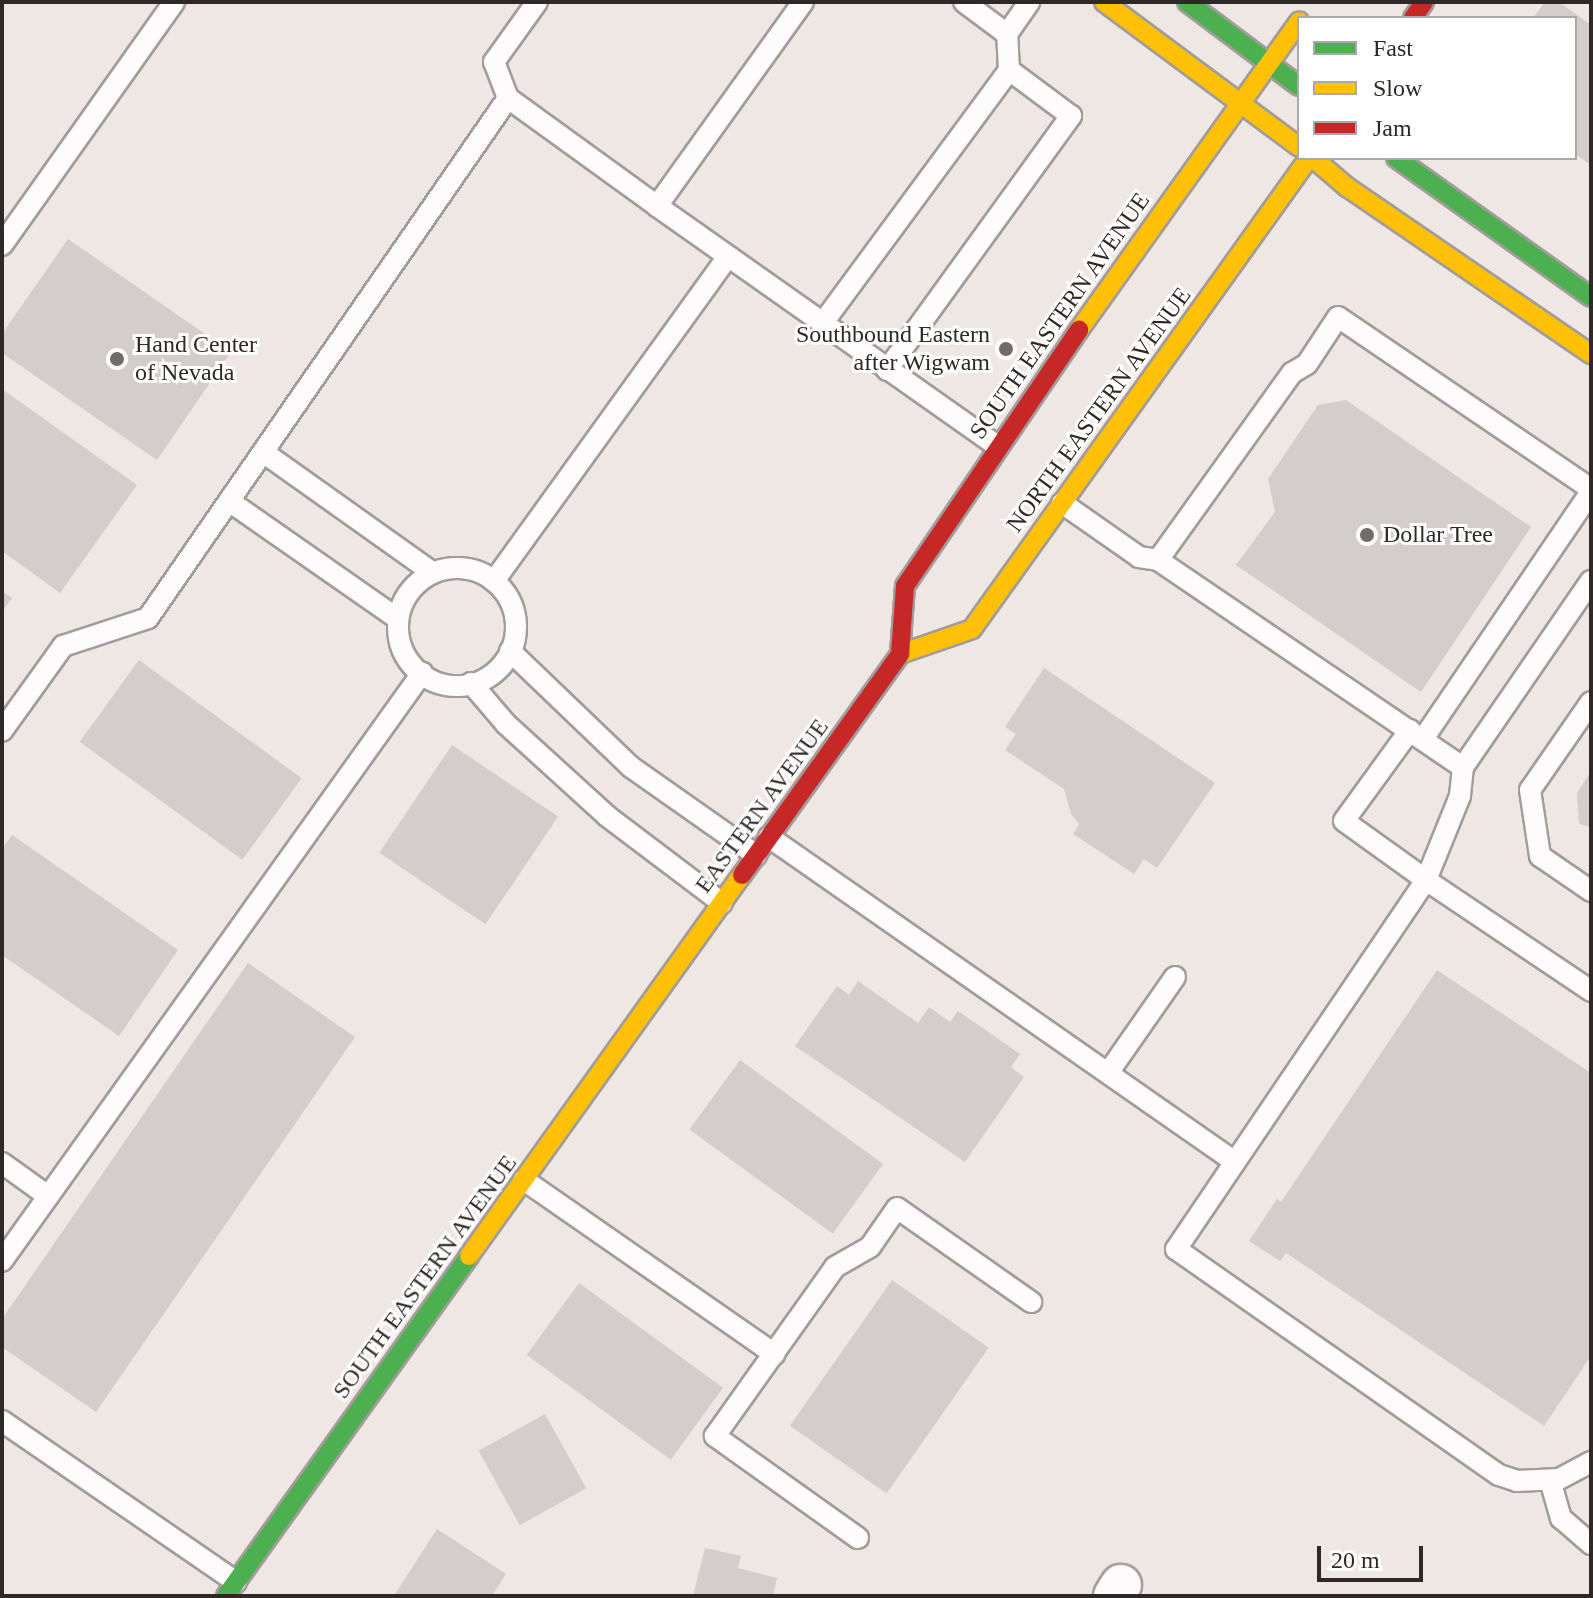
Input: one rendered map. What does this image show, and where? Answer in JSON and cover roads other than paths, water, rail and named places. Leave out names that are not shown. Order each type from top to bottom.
[{"type":"main road","points":[[1104,2],[1297,145]]},
{"type":"main road","points":[[1187,2],[1297,85]]},
{"type":"main road","name":"SOUTH EASTERN AVENUE","points":[[900,654],[905,586],[997,446],[1297,24]]},
{"type":"main road","name":"NORTH EASTERN AVENUE","points":[[900,654],[972,629],[1310,160]]},
{"type":"main road","points":[[1313,160],[1347,187],[1591,354]]},
{"type":"main road","points":[[1399,160],[1591,297]]},
{"type":"main road","name":"EASTERN AVENUE","points":[[662,986],[900,654]]},
{"type":"main road","name":"SOUTH EASTERN AVENUE","points":[[239,1591],[662,986]]},
{"type":"lane","points":[[2,245],[174,2]]},
{"type":"lane","points":[[537,2],[494,62],[508,98],[997,446]]},
{"type":"lane","points":[[657,206],[803,2]]},
{"type":"lane","points":[[964,2],[1007,34]]},
{"type":"lane","points":[[822,324],[1009,70],[1007,34],[1029,2]]},
{"type":"lane","points":[[887,370],[1071,116],[1009,70]]},
{"type":"lane","points":[[2,731],[63,646],[148,618],[508,98]]},
{"type":"lane","points":[[494,581],[728,257]]},
{"type":"lane","points":[[1158,560],[1292,373],[1307,364],[1338,317],[1591,491],[1416,734],[1344,821],[1591,991]]},
{"type":"lane","points":[[263,452],[433,573]]},
{"type":"lane","points":[[229,501],[398,619]]},
{"type":"lane","points":[[1062,503],[1139,557],[1158,560],[1463,767]]},
{"type":"lane","points":[[459,567],[494,581],[515,616],[510,651],[491,674],[471,683],[444,684],[422,673],[404,653],[398,619],[413,587],[433,573],[459,567]]},
{"type":"lane","points":[[1591,581],[1463,767],[1460,796],[1426,880],[1176,1249],[1499,1475],[1517,1481],[1550,1480],[1591,1462]]},
{"type":"lane","points":[[510,651],[631,767],[756,855]]},
{"type":"lane","points":[[2,1261],[422,673]]},
{"type":"lane","points":[[471,683],[506,724],[607,816],[722,903]]},
{"type":"lane","points":[[1591,702],[1530,790],[1540,856],[1591,891]]},
{"type":"lane","points":[[769,837],[1235,1162]]},
{"type":"lane","points":[[1108,1073],[1175,977]]},
{"type":"lane","points":[[2,1163],[48,1196]]},
{"type":"lane","points":[[524,1180],[774,1354]]},
{"type":"lane","points":[[858,1538],[715,1436],[835,1267],[870,1247],[897,1208],[1031,1302]]},
{"type":"lane","points":[[2,1421],[239,1591]]},
{"type":"lane","points":[[1550,1480],[1561,1518],[1591,1544]]},
{"type":"place","name":"Southbound Eastern after Wigwam","points":[[1006,349]]},
{"type":"place","name":"Hand Center of Nevada","points":[[117,359]]},
{"type":"place","name":"Dollar Tree","points":[[1367,535]]}]
